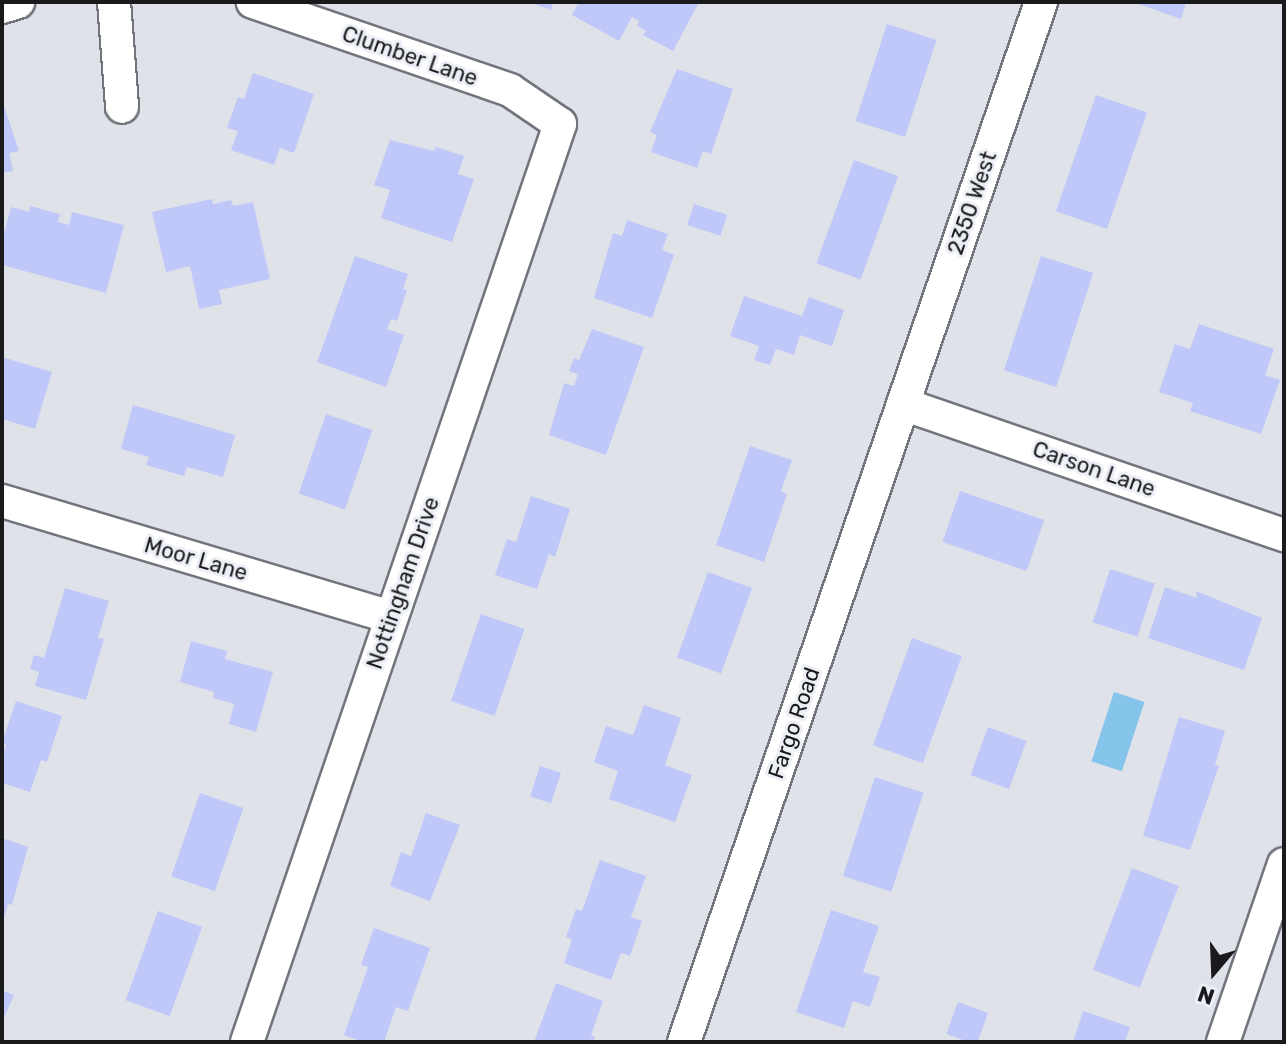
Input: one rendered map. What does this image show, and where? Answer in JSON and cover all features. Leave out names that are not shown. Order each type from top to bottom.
[{"type":"street","points":[[2,7],[18,2]]},
{"type":"street","points":[[114,2],[122,107]]},
{"type":"street","name":"Clumber Lane","points":[[253,2],[510,90],[560,124]]},
{"type":"street","name":"2350 West","points":[[903,404],[1041,2]]},
{"type":"street","name":"Nottingham Drive","points":[[247,1042],[560,124]]},
{"type":"street","name":"Carson Lane","points":[[903,404],[1284,535]]},
{"type":"street","name":"Fargo Road","points":[[684,1042],[903,404]]},
{"type":"street","name":"Moor Lane","points":[[2,501],[391,617]]},
{"type":"street","points":[[1223,1042],[1284,864]]},
{"type":"water","points":[[1114,692],[1144,702],[1122,771],[1091,761]]},
{"type":"building","points":[[528,2],[553,2],[551,10]]},
{"type":"building","points":[[579,2],[699,2],[673,51],[643,35],[646,31],[637,26],[639,21],[632,17],[619,41],[572,15]]},
{"type":"building","points":[[1133,2],[1186,2],[1181,19]]},
{"type":"building","points":[[887,24],[936,40],[905,137],[855,121]]},
{"type":"building","points":[[677,69],[733,89],[711,154],[703,151],[697,168],[651,152],[657,135],[650,132]]},
{"type":"building","points":[[253,73],[314,94],[294,153],[280,148],[274,165],[231,150],[238,131],[227,128],[238,97],[244,99]]},
{"type":"building","points":[[1096,95],[1147,113],[1107,229],[1056,211]]},
{"type":"building","points":[[2,100],[19,151],[9,153],[13,171],[2,173]]},
{"type":"building","points":[[390,140],[434,151],[436,147],[464,156],[458,174],[474,179],[452,242],[381,218],[390,190],[374,185]]},
{"type":"building","points":[[854,160],[898,176],[861,279],[816,263]]},
{"type":"building","points":[[212,199],[213,204],[231,200],[233,206],[253,202],[270,279],[219,290],[222,304],[199,309],[190,266],[166,272],[152,212]]},
{"type":"building","points":[[694,204],[727,215],[720,236],[687,225]]},
{"type":"building","points":[[30,206],[60,214],[58,222],[69,225],[72,212],[124,225],[106,293],[2,265],[2,241],[11,207],[29,212]]},
{"type":"building","points":[[627,220],[668,234],[662,250],[674,255],[652,318],[594,298],[613,233],[622,236]]},
{"type":"building","points":[[355,256],[408,274],[403,289],[407,290],[397,321],[391,319],[387,329],[404,335],[386,387],[317,362]]},
{"type":"building","points":[[1041,256],[1093,273],[1056,387],[1004,370]]},
{"type":"building","points":[[744,296],[802,316],[809,297],[844,310],[832,346],[800,335],[794,355],[776,349],[770,365],[754,360],[759,346],[730,336]]},
{"type":"building","points":[[1199,324],[1274,349],[1265,375],[1280,380],[1261,434],[1190,411],[1193,403],[1159,392],[1175,344],[1190,349]]},
{"type":"building","points":[[592,329],[644,347],[606,455],[549,435],[564,383],[574,386],[578,374],[569,371],[574,358],[579,360]]},
{"type":"building","points":[[2,357],[52,372],[35,429],[2,419]]},
{"type":"building","points":[[133,405],[235,435],[223,477],[187,467],[184,476],[146,465],[149,457],[121,449]]},
{"type":"building","points":[[326,414],[372,430],[345,509],[299,493]]},
{"type":"building","points":[[750,446],[792,460],[781,491],[787,494],[764,562],[716,545]]},
{"type":"building","points":[[960,491],[1044,520],[1027,571],[942,542]]},
{"type":"building","points":[[531,496],[570,509],[555,557],[549,554],[537,589],[495,575],[507,539],[516,542]]},
{"type":"building","points":[[1110,569],[1155,584],[1137,637],[1093,622]]},
{"type":"building","points":[[708,572],[752,588],[721,674],[677,658]]},
{"type":"building","points":[[1165,587],[1197,598],[1196,591],[1262,618],[1244,670],[1148,638]]},
{"type":"building","points":[[65,588],[109,601],[98,638],[104,639],[86,700],[35,686],[39,672],[30,669],[34,655],[44,658]]},
{"type":"building","points":[[481,614],[524,629],[495,716],[451,701]]},
{"type":"building","points":[[912,638],[962,656],[923,763],[873,745]]},
{"type":"building","points":[[191,641],[227,651],[225,659],[273,672],[256,732],[229,724],[234,704],[213,698],[214,692],[180,682]]},
{"type":"building","points":[[16,701],[62,716],[47,762],[41,760],[30,792],[2,783],[2,759],[6,745],[2,742]]},
{"type":"building","points":[[644,705],[681,718],[665,765],[692,775],[675,822],[609,799],[618,771],[594,762],[606,726],[633,735]]},
{"type":"building","points":[[1179,717],[1225,731],[1215,765],[1219,766],[1190,850],[1143,836]]},
{"type":"building","points":[[988,727],[1027,741],[1009,789],[971,775]]},
{"type":"building","points":[[540,766],[561,773],[551,803],[530,796]]},
{"type":"building","points":[[875,777],[924,793],[891,892],[843,876]]},
{"type":"building","points":[[200,793],[243,808],[215,891],[171,876]]},
{"type":"building","points":[[426,813],[460,825],[430,901],[390,886],[401,852],[411,856]]},
{"type":"building","points":[[2,838],[28,847],[12,905],[8,904],[3,921]]},
{"type":"building","points":[[600,860],[646,876],[631,917],[642,921],[630,956],[621,953],[611,980],[564,963],[572,939],[566,937],[576,909],[582,911]]},
{"type":"building","points":[[1132,868],[1179,886],[1140,988],[1093,970]]},
{"type":"building","points":[[831,910],[879,926],[863,972],[880,977],[870,1007],[853,1001],[844,1028],[796,1012]]},
{"type":"building","points":[[158,911],[202,927],[170,1016],[126,1000]]},
{"type":"building","points":[[374,928],[430,948],[408,1011],[396,1007],[384,1042],[363,1042],[344,1035],[368,967],[361,965]]},
{"type":"building","points":[[556,983],[603,1001],[591,1035],[595,1037],[593,1042],[534,1042]]},
{"type":"building","points":[[2,990],[14,995],[2,1022]]},
{"type":"building","points":[[958,1002],[988,1013],[977,1042],[946,1034]]},
{"type":"building","points":[[1083,1011],[1130,1027],[1125,1042],[1073,1042]]}]
